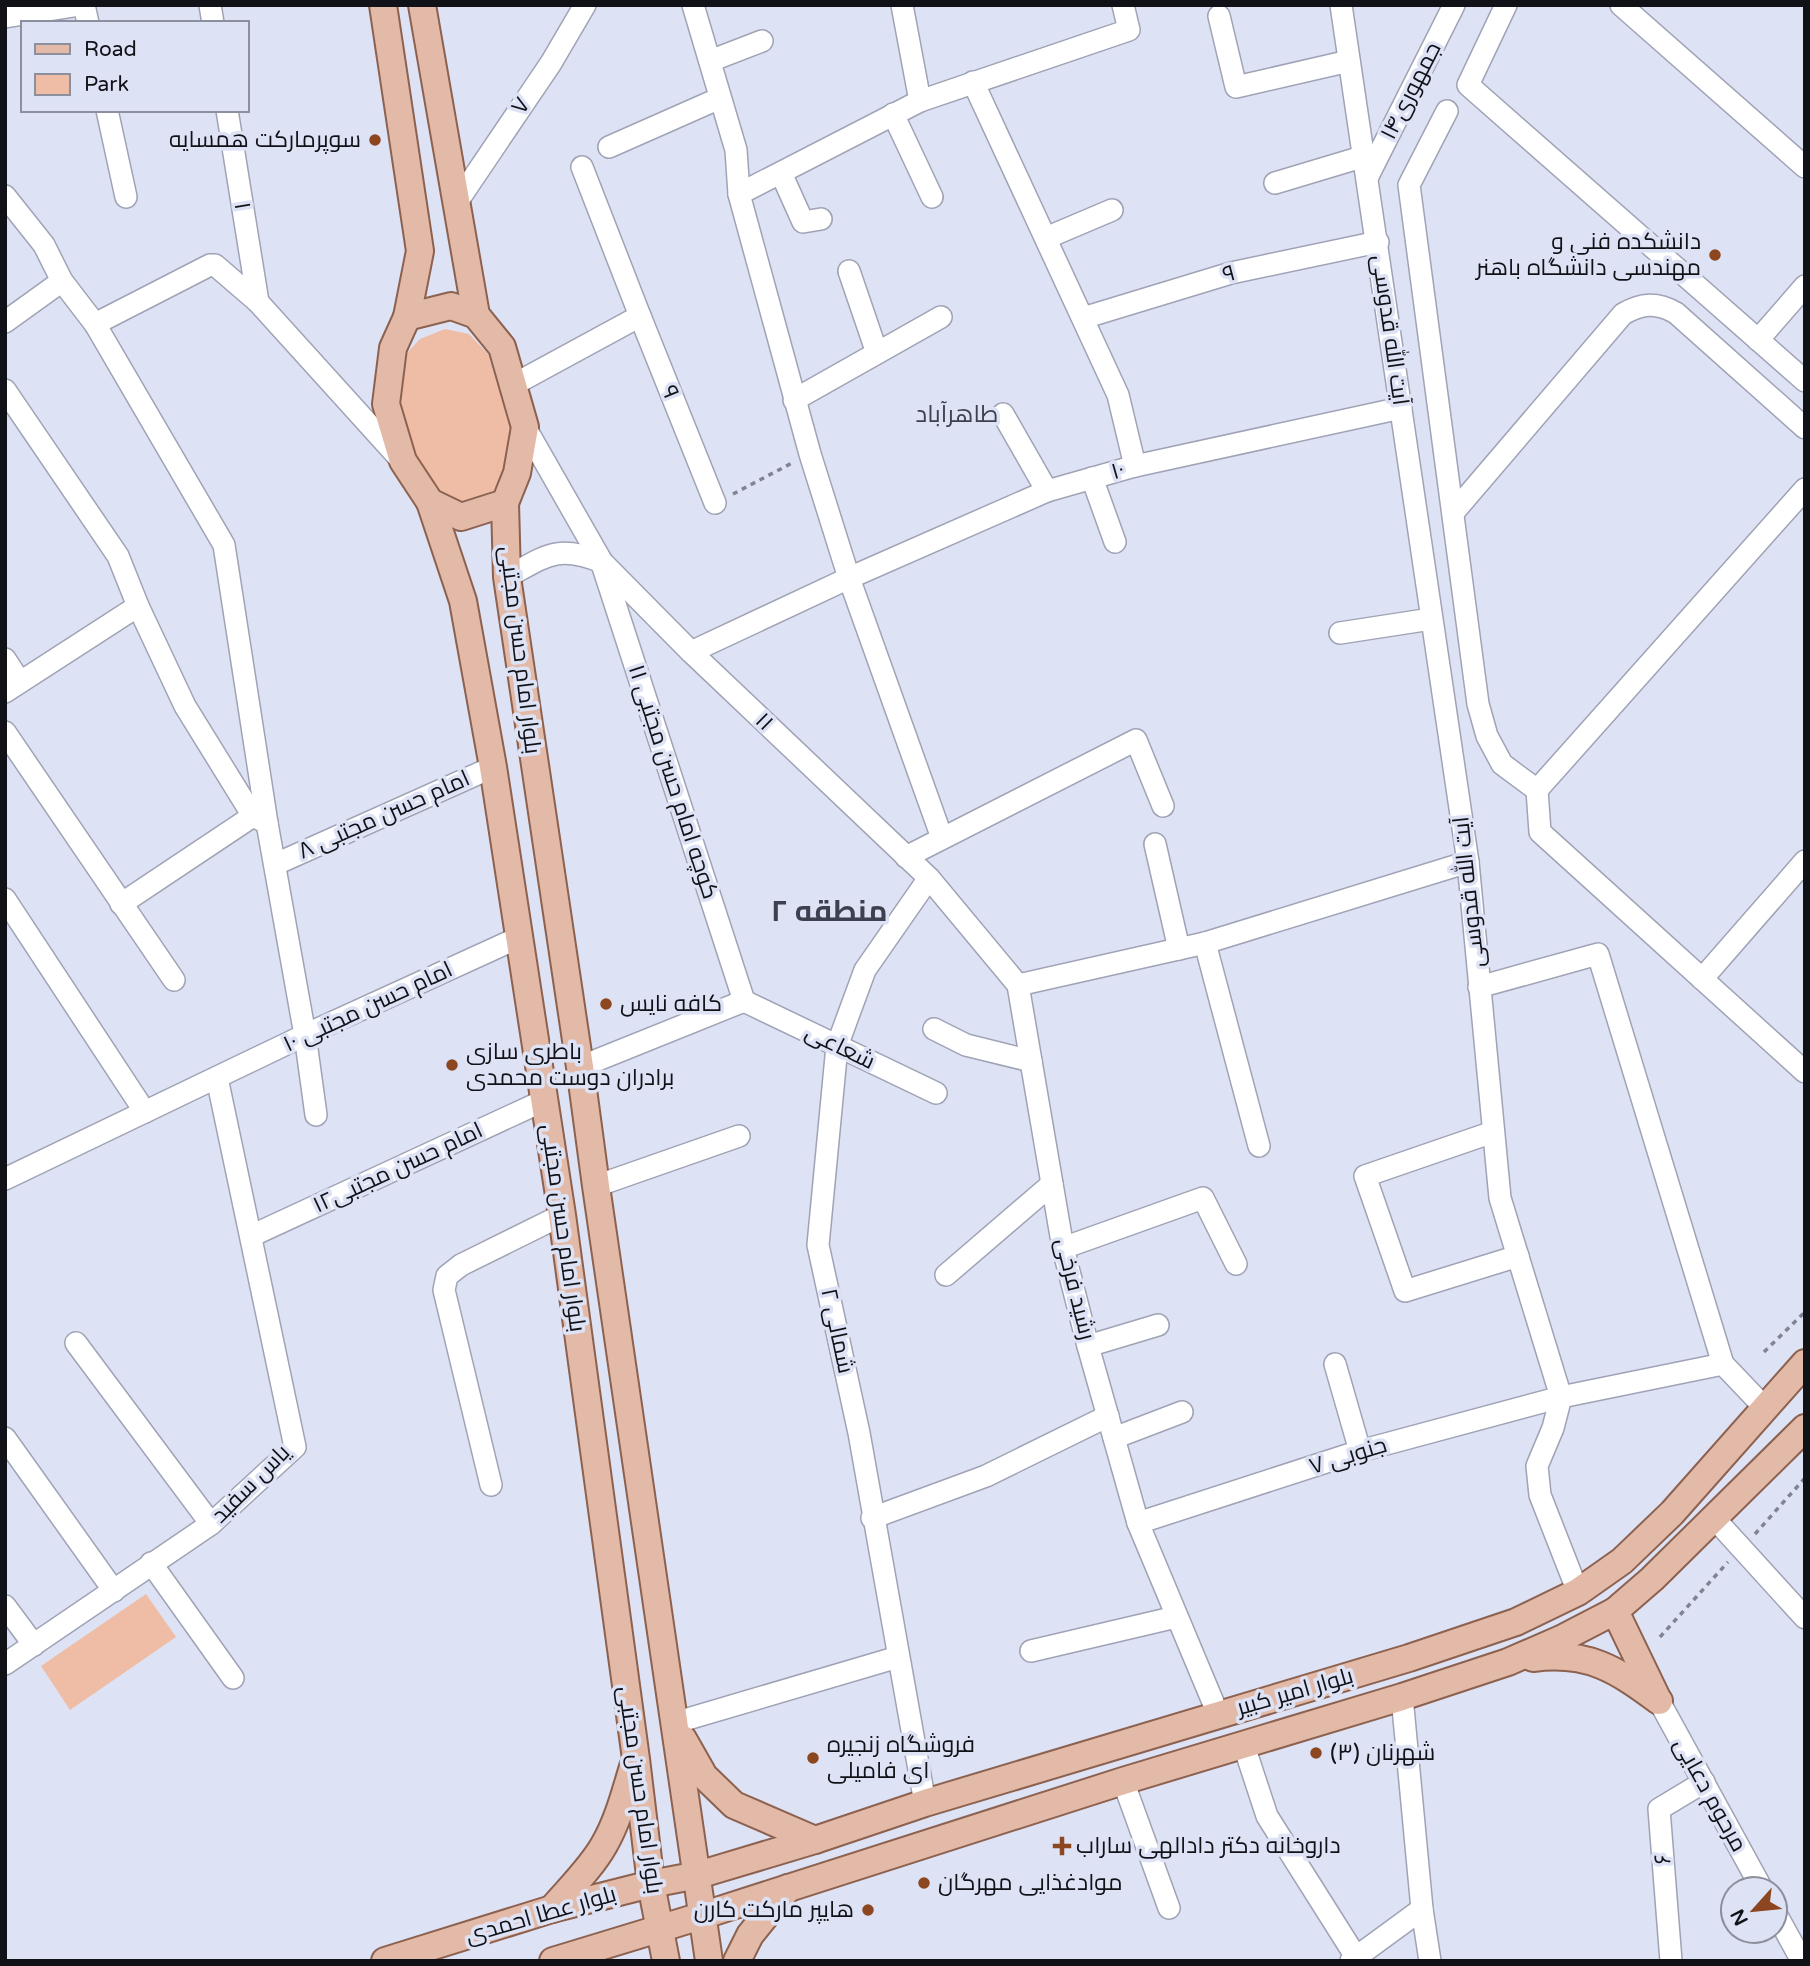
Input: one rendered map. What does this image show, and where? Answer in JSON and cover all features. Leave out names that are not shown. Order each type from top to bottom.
[{"type":"main road","points":[[383,5],[420,251],[407,317],[393,348],[386,404],[403,461],[430,502],[461,517],[505,503],[517,473],[525,427],[502,347],[476,315],[422,5]]},
{"type":"main road","points":[[407,317],[451,306],[476,315]]},
{"type":"main road","name":"بلوار امام حسن مجتبی","points":[[430,502],[463,601],[493,767],[562,1214],[651,1884],[666,1961]]},
{"type":"main road","name":"بلوار امام حسن مجتبی","points":[[505,503],[507,577],[709,1961]]},
{"type":"main road","name":"بلوار امیر کبیر","points":[[698,1875],[925,1803],[1468,1640],[1516,1622],[1578,1592],[1622,1561],[1672,1513],[1805,1363]]},
{"type":"main road","name":"بلوار امیر کبیر","points":[[701,1916],[1123,1781],[1402,1697],[1508,1662],[1561,1639],[1615,1611],[1652,1579],[1805,1428]]},
{"type":"main road","points":[[1615,1611],[1659,1701]]},
{"type":"main road","points":[[1508,1662],[1547,1656],[1582,1658],[1616,1671],[1659,1701]]},
{"type":"main road","points":[[674,1723],[704,1776],[734,1805],[815,1840]]},
{"type":"main road","points":[[552,1909],[604,1845],[620,1809],[636,1759]]},
{"type":"main road","name":"بلوار عطا احمدی","points":[[385,1961],[552,1909],[698,1875]]},
{"type":"main road","points":[[737,1961],[750,1935],[788,1888]]},
{"type":"main road","name":"بلوار عطا احمدی","points":[[553,1961],[701,1916]]},
{"type":"street","points":[[5,17],[82,5]]},
{"type":"street","name":"۷","points":[[455,205],[551,63],[585,5]]},
{"type":"street","points":[[693,5],[736,150],[739,194],[810,454],[849,578],[942,838]]},
{"type":"street","points":[[902,5],[920,101]]},
{"type":"street","points":[[739,194],[920,101],[1129,30],[1123,5]]},
{"type":"street","name":"آیت الله قدوسی","points":[[1341,5],[1468,862],[1500,1198],[1561,1397]]},
{"type":"street","name":"جمهوری۱۴","points":[[1366,166],[1454,5]]},
{"type":"street","points":[[1506,5],[1468,85],[1805,381]]},
{"type":"street","points":[[1621,5],[1805,167]]},
{"type":"street","points":[[1219,16],[1236,87],[1349,61]]},
{"type":"street","points":[[710,61],[762,41]]},
{"type":"street","points":[[973,82],[1118,395],[1135,466]]},
{"type":"street","points":[[609,147],[720,98]]},
{"type":"street","points":[[1447,111],[1409,185],[1478,704],[1488,736],[1502,764],[1537,790]]},
{"type":"street","points":[[107,112],[125,197]]},
{"type":"street","name":"۱","points":[[227,112],[258,302]]},
{"type":"street","points":[[893,114],[932,197]]},
{"type":"street","points":[[1275,183],[1366,166]]},
{"type":"street","name":"۹","points":[[582,167],[715,503]]},
{"type":"street","points":[[781,173],[803,222],[821,219]]},
{"type":"street","points":[[5,196],[44,245],[62,281],[95,324],[224,545],[260,819],[276,864],[316,1115]]},
{"type":"street","points":[[1046,238],[1112,210]]},
{"type":"street","name":"۹","points":[[1083,318],[1231,273],[1378,242]]},
{"type":"street","points":[[95,324],[210,265],[220,268],[258,302],[403,461]]},
{"type":"street","points":[[849,271],[877,353]]},
{"type":"street","points":[[5,322],[62,281]]},
{"type":"street","points":[[1758,340],[1805,286]]},
{"type":"street","points":[[1453,513],[1623,314],[1635,307],[1649,304],[1664,306],[1676,313],[1805,428]]},
{"type":"street","points":[[513,385],[640,316]]},
{"type":"street","points":[[794,400],[941,317]]},
{"type":"street","points":[[5,390],[118,556],[138,606],[185,706],[260,819]]},
{"type":"street","name":"۱۰","points":[[691,652],[849,578],[1047,491],[1135,466],[1401,408]]},
{"type":"street","points":[[1003,414],[1047,491]]},
{"type":"street","name":"۱۱","points":[[525,427],[602,562],[691,652],[929,878]]},
{"type":"street","points":[[1092,478],[1115,542]]},
{"type":"street","points":[[1805,489],[1537,790],[1540,832],[1805,1072]]},
{"type":"street","name":"۱۱","points":[[507,577],[562,551],[580,553],[602,562]]},
{"type":"street","name":"کوچه امام حسن مجتبی ۱۱","points":[[602,562],[744,1001]]},
{"type":"street","points":[[5,659],[13,687],[138,606]]},
{"type":"street","points":[[1340,633],[1431,619]]},
{"type":"street","points":[[5,732],[174,980]]},
{"type":"street","points":[[906,857],[1136,740],[1163,806]]},
{"type":"street","name":"امام حسن مجتبی ۸","points":[[276,864],[493,767]]},
{"type":"street","points":[[121,904],[260,819]]},
{"type":"street","points":[[1155,844],[1179,949]]},
{"type":"street","points":[[1702,979],[1805,861]]},
{"type":"street","points":[[929,878],[1018,985],[1205,943],[1468,862]]},
{"type":"street","name":"۲ شمالی","points":[[925,1803],[872,1518],[859,1433],[818,1245],[837,1046],[865,970],[929,878]]},
{"type":"street","points":[[5,899],[145,1112]]},
{"type":"street","name":"امام حسن مجتبی ۱۰","points":[[5,1179],[305,1035],[520,937]]},
{"type":"street","points":[[1205,943],[1259,1146]]},
{"type":"street","points":[[1479,987],[1598,954],[1723,1364],[1765,1408]]},
{"type":"street","name":"رشید فرخی","points":[[1018,985],[1063,1248],[1088,1346],[1138,1523],[1218,1714]]},
{"type":"street","points":[[580,1067],[744,1001]]},
{"type":"street","name":"شعاعی","points":[[744,1001],[936,1093]]},
{"type":"street","points":[[934,1029],[966,1045],[1031,1061]]},
{"type":"street","name":"یاس سفید","points":[[5,1664],[211,1524],[295,1447],[216,1078]]},
{"type":"street","name":"امام حسن مجتبی۱۲","points":[[251,1236],[545,1100]]},
{"type":"street","points":[[1493,1132],[1366,1176],[1405,1291],[1518,1256]]},
{"type":"street","points":[[596,1186],[739,1136]]},
{"type":"street","points":[[946,1275],[1052,1184]]},
{"type":"street","points":[[1063,1248],[1203,1198],[1236,1264]]},
{"type":"street","points":[[491,1485],[444,1290],[447,1276],[461,1265],[562,1214]]},
{"type":"street","points":[[1088,1346],[1158,1325]]},
{"type":"street","points":[[76,1343],[211,1524]]},
{"type":"street","points":[[1335,1364],[1360,1451]]},
{"type":"street","name":"۷ جنوبی","points":[[1138,1523],[1360,1451],[1561,1397],[1723,1364]]},
{"type":"street","points":[[1561,1397],[1553,1428],[1537,1466],[1540,1495],[1578,1592]]},
{"type":"street","points":[[1114,1438],[1182,1412]]},
{"type":"street","points":[[872,1518],[986,1476],[1108,1416]]},
{"type":"street","points":[[5,1438],[114,1591]]},
{"type":"street","points":[[1714,1518],[1805,1618]]},
{"type":"street","points":[[151,1563],[233,1678]]},
{"type":"street","points":[[5,1606],[34,1645]]},
{"type":"street","points":[[1031,1651],[1176,1617]]},
{"type":"street","points":[[674,1723],[898,1657]]},
{"type":"street","points":[[1402,1697],[1422,1909],[1430,1961]]},
{"type":"street","name":"مرحوم دعایی","points":[[1659,1701],[1754,1875]]},
{"type":"street","points":[[1244,1746],[1267,1816],[1354,1959],[1422,1909]]},
{"type":"street","points":[[1123,1781],[1169,1908]]},
{"type":"street","name":"۶","points":[[1671,1961],[1659,1809],[1704,1782]]},
{"type":"street","points":[[1789,1937],[1802,1961]]},
{"type":"path","points":[[715,503],[810,454]]},
{"type":"path","points":[[1765,1352],[1805,1312]]},
{"type":"path","points":[[1660,1637],[1805,1478]]},
{"type":"green space","points":[[445,329],[469,334],[488,354],[510,428],[503,469],[494,491],[462,501],[440,490],[416,455],[401,403],[407,353],[420,339]]},
{"type":"green space","points":[[146,1594],[176,1637],[70,1710],[41,1666]]},
{"type":"place","name":"سوپرمارکت همسایه","points":[[375,140]]},
{"type":"place","name":"دانشکده فنی و مهندسی دانشگاه باهنر","points":[[1715,255]]},
{"type":"place","name":"کافه نایس","points":[[606,1004]]},
{"type":"place","name":"باطری سازی برادران دوست محمدی","points":[[452,1065]]},
{"type":"place","name":"شهرنان (۳)","points":[[1316,1753]]},
{"type":"place","name":"فروشگاه زنجیره ای فامیلی","points":[[813,1758]]},
{"type":"place","name":"داروخانه دکتر دادالهی ساراب","points":[[1062,1846]]},
{"type":"place","name":"موادغذایی مهرگان","points":[[924,1883]]},
{"type":"place","name":"هایپر مارکت کارن","points":[[868,1910]]},
{"type":"district","name":"طاهرآباد","points":[[957,414]]},
{"type":"district","name":"منطقه ۲","points":[[829,911]]}]
